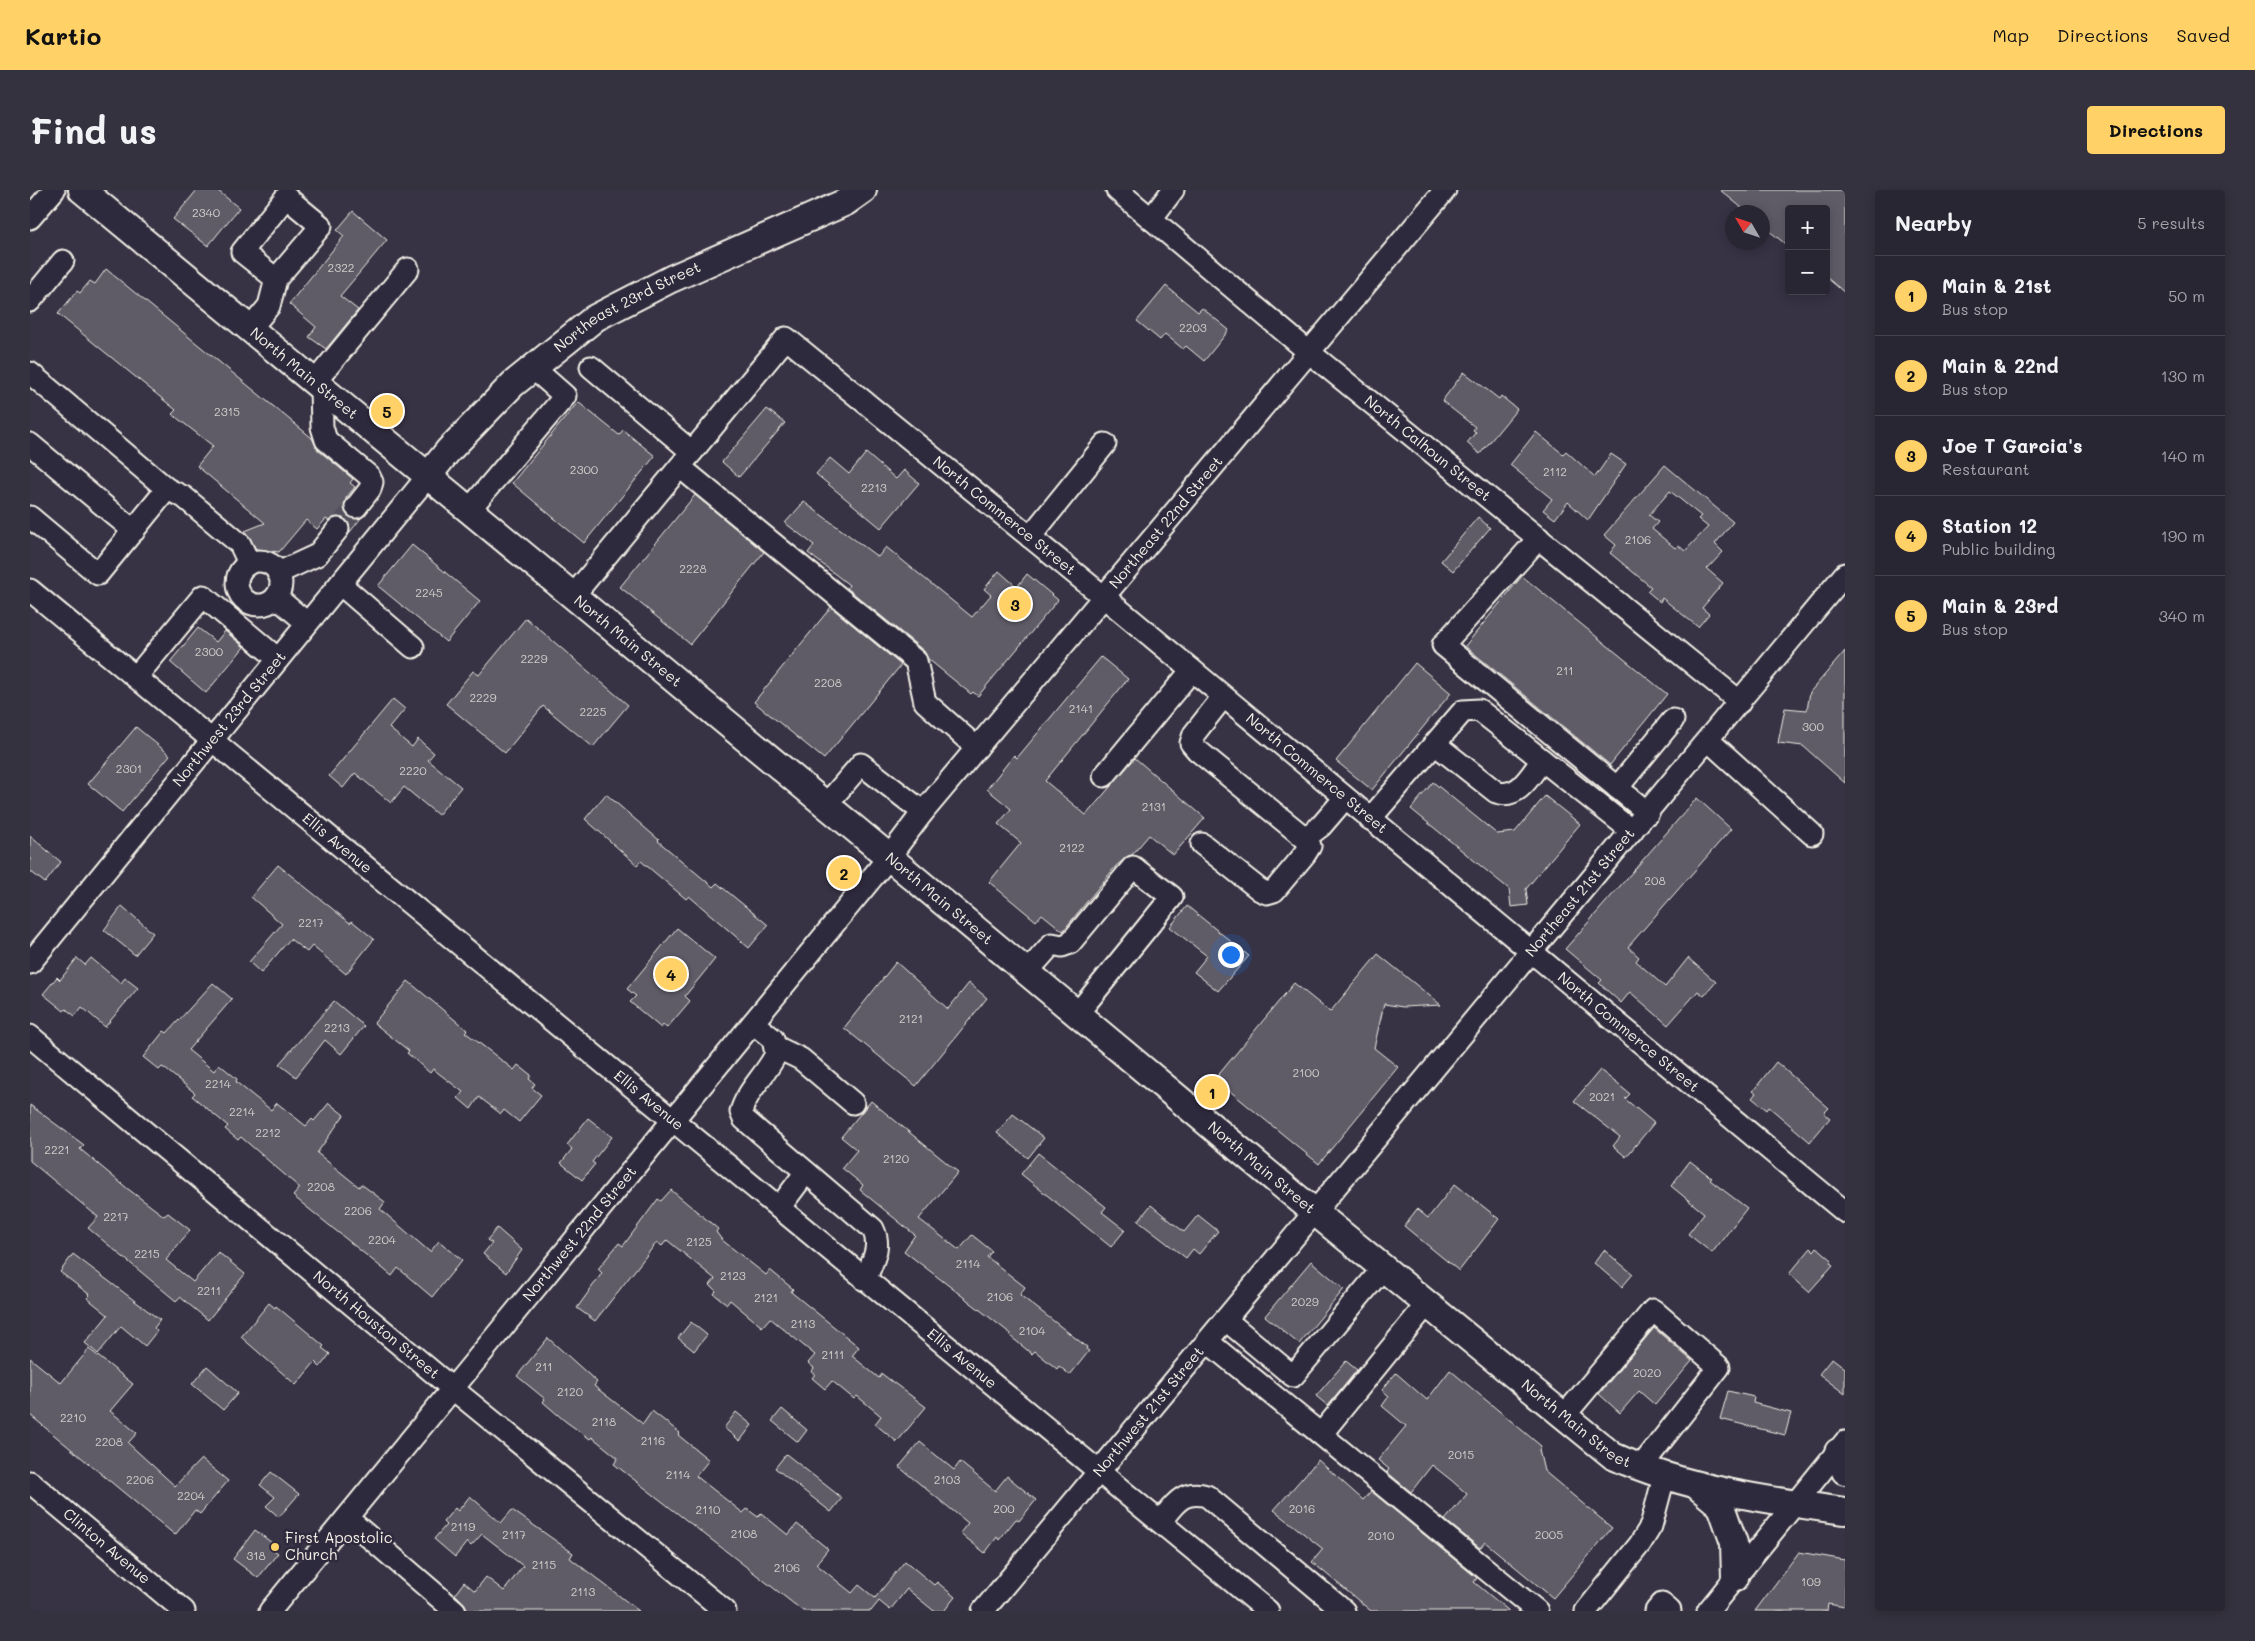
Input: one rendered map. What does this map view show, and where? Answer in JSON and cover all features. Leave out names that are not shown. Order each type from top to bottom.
[{"type":"main road","name":"North Main Street","points":[[82,190],[889,857],[1315,1213],[1384,1267],[1612,1456],[1652,1473],[1695,1485],[1794,1504],[1845,1511]]},
{"type":"main road","name":"Northeast 23rd Street","points":[[428,476],[448,451],[513,384],[595,318],[671,279],[846,202],[864,190]]},
{"type":"main road","points":[[1695,1485],[1721,1506],[1734,1543],[1735,1578]]},
{"type":"street","points":[[30,218],[54,190]]},
{"type":"street","name":"North Calhoun Street","points":[[1117,190],[1310,353],[1740,702]]},
{"type":"street","points":[[1151,219],[1173,190]]},
{"type":"street","name":"Northeast 22nd Street","points":[[889,857],[922,812],[1310,353],[1445,190]]},
{"type":"street","points":[[30,301],[63,261]]},
{"type":"street","points":[[356,507],[370,489],[372,482],[368,476],[326,440],[322,427],[318,385],[408,270]]},
{"type":"street","points":[[250,329],[269,306],[276,279]]},
{"type":"street","name":"North Commerce Street","points":[[686,459],[786,338],[1104,597],[1530,953],[1845,1212]]},
{"type":"street","points":[[470,510],[564,396],[532,367]]},
{"type":"street","points":[[591,367],[686,459],[916,661],[925,702],[977,748]]},
{"type":"street","points":[[30,373],[167,489],[184,498],[240,544],[250,563]]},
{"type":"street","points":[[30,444],[134,531]]},
{"type":"street","points":[[1030,537],[1105,444]]},
{"type":"street","points":[[574,596],[686,459]]},
{"type":"street","name":"Northwest 23rd Street","points":[[30,963],[428,476]]},
{"type":"street","points":[[30,517],[98,574],[167,489]]},
{"type":"street","points":[[278,573],[317,555],[338,529]]},
{"type":"street","points":[[1539,538],[1443,645],[1648,813]]},
{"type":"street","points":[[259,560],[266,562],[272,565],[278,573],[281,584],[276,597],[263,604],[256,605],[242,598],[238,592],[237,576],[250,563],[259,560]]},
{"type":"street","name":"Northeast 21st Street","points":[[1315,1213],[1845,574]]},
{"type":"street","points":[[340,584],[414,647]]},
{"type":"street","name":"Ellis Avenue","points":[[30,590],[1268,1611]]},
{"type":"street","points":[[136,677],[202,596],[278,659]]},
{"type":"street","points":[[276,597],[307,623]]},
{"type":"street","points":[[1104,776],[1192,670]]},
{"type":"street","points":[[1202,844],[1260,890],[1267,893],[1274,891],[1310,846],[1305,838],[1197,750],[1191,743],[1194,734],[1223,697]]},
{"type":"street","points":[[1370,820],[1463,711],[1479,710],[1632,831]]},
{"type":"street","points":[[1617,788],[1673,720]]},
{"type":"street","points":[[1708,740],[1812,834]]},
{"type":"street","points":[[1435,744],[1496,792],[1503,795],[1513,793],[1521,787],[1542,760]]},
{"type":"street","points":[[826,805],[861,764],[922,812]]},
{"type":"street","points":[[1305,838],[1321,826],[1344,798]]},
{"type":"street","name":"Northwest 22nd Street","points":[[270,1611],[889,857]]},
{"type":"street","points":[[1027,972],[1052,944],[1062,946],[1070,943],[1134,867],[1172,897],[1077,1014]]},
{"type":"street","points":[[753,1022],[772,1039],[776,1047],[776,1054],[771,1066],[744,1099],[741,1112],[744,1119],[872,1229],[878,1239],[877,1250],[865,1280]]},
{"type":"street","name":"North Houston Street","points":[[30,1036],[453,1389],[725,1611]]},
{"type":"street","points":[[776,1047],[801,1059],[854,1103]]},
{"type":"street","points":[[779,1208],[806,1172]]},
{"type":"street","name":"Northwest 21st Street","points":[[988,1609],[1099,1472],[1315,1213]]},
{"type":"street","points":[[1226,1320],[1293,1376],[1384,1267]]},
{"type":"street","points":[[1322,1433],[1427,1304]]},
{"type":"street","points":[[1564,1416],[1653,1310],[1719,1367],[1652,1473],[1651,1526],[1640,1544],[1586,1611]]},
{"type":"street","points":[[1208,1342],[1322,1433],[1537,1611]]},
{"type":"street","points":[[1708,1611],[1794,1504],[1843,1455]]},
{"type":"street","name":"Clinton Avenue","points":[[30,1482],[184,1611]]},
{"type":"street","points":[[1160,1522],[1185,1495],[1196,1493],[1207,1496],[1344,1611]]},
{"type":"street","points":[[347,1518],[455,1611]]},
{"type":"street","points":[[1656,1611],[1662,1604],[1670,1611]]},
{"type":"building","points":[[197,190],[217,190],[239,208],[208,246],[173,219]]},
{"type":"building","points":[[1720,190],[1845,190],[1845,293],[1830,280],[1830,205],[1785,205],[1785,244],[1770,232],[1770,205],[1738,205]]},
{"type":"building","points":[[353,211],[387,240],[340,296],[358,310],[326,349],[309,337],[316,327],[289,304],[344,236],[337,230]]},
{"type":"building","points":[[106,269],[312,438],[318,450],[353,479],[350,483],[355,487],[346,498],[344,511],[349,517],[361,518],[350,532],[349,524],[340,517],[329,521],[326,519],[317,529],[306,520],[279,552],[256,549],[245,531],[265,523],[197,466],[213,446],[172,414],[176,410],[58,314],[77,291],[80,293],[90,281],[95,284]]},
{"type":"building","points":[[1166,286],[1198,312],[1202,308],[1229,330],[1204,361],[1186,346],[1183,349],[1165,334],[1160,340],[1137,321]]},
{"type":"building","points":[[1464,372],[1499,399],[1501,396],[1517,409],[1480,454],[1467,443],[1476,432],[1473,430],[1475,427],[1442,401]]},
{"type":"building","points":[[578,402],[619,435],[623,430],[655,456],[584,543],[512,483]]},
{"type":"building","points":[[767,409],[785,423],[739,477],[722,462]]},
{"type":"building","points":[[1536,432],[1563,454],[1566,451],[1595,477],[1611,454],[1626,464],[1588,520],[1568,502],[1555,519],[1543,510],[1552,499],[1510,465]]},
{"type":"building","points":[[866,453],[896,479],[904,470],[919,483],[881,528],[816,474],[830,458],[849,474]]},
{"type":"building","points":[[1665,465],[1733,522],[1715,544],[1723,552],[1707,569],[1723,583],[1702,608],[1709,614],[1698,627],[1662,598],[1660,602],[1647,591],[1651,587],[1610,553],[1616,545],[1604,535]],"holes":[[[1670,491],[1701,516],[1698,519],[1708,527],[1685,551],[1678,545],[1675,548],[1652,529],[1658,522],[1649,515]]]},
{"type":"building","points":[[695,495],[764,552],[690,644],[620,587]]},
{"type":"building","points":[[804,502],[878,557],[886,547],[972,617],[991,595],[984,589],[999,571],[1017,587],[1027,574],[1058,600],[978,696],[973,692],[971,694],[928,659],[924,651],[847,588],[849,585],[808,553],[814,545],[785,523]]},
{"type":"building","points":[[1478,517],[1490,528],[1453,571],[1441,561]]},
{"type":"building","points":[[412,545],[480,601],[446,642],[378,586]]},
{"type":"building","points":[[1522,576],[1667,694],[1610,765],[1465,646]]},
{"type":"building","points":[[831,607],[901,665],[824,759],[754,702]]},
{"type":"building","points":[[526,618],[628,705],[593,747],[543,706],[505,753],[446,704],[473,671],[479,675]]},
{"type":"building","points":[[198,628],[216,642],[225,631],[244,647],[206,693],[170,662]]},
{"type":"building","points":[[1845,651],[1845,783],[1803,746],[1778,743],[1785,708],[1807,710],[1810,692]]},
{"type":"building","points":[[1101,657],[1128,679],[1045,781],[1086,815],[1135,758],[1205,818],[1173,855],[1149,835],[1132,855],[1116,866],[1063,931],[1042,914],[1036,921],[989,882],[1021,843],[998,824],[1011,809],[987,789],[1014,755],[1017,758]]},
{"type":"building","points":[[1415,663],[1451,693],[1372,790],[1336,761]]},
{"type":"building","points":[[393,699],[405,709],[389,728],[412,747],[418,739],[434,753],[428,760],[461,787],[438,815],[404,787],[391,803],[355,773],[343,788],[329,776]]},
{"type":"building","points":[[136,727],[170,755],[122,812],[88,784]]},
{"type":"building","points":[[1433,782],[1497,834],[1515,832],[1545,796],[1580,824],[1526,889],[1528,905],[1511,907],[1509,889],[1411,809]]},
{"type":"building","points":[[606,794],[713,887],[717,883],[768,925],[749,948],[689,896],[686,899],[641,861],[637,865],[585,819]]},
{"type":"building","points":[[1697,798],[1731,829],[1628,947],[1639,957],[1636,961],[1665,987],[1688,958],[1716,982],[1704,996],[1698,991],[1668,1025],[1630,992],[1621,1003],[1599,983],[1602,980],[1565,949]]},
{"type":"building","points":[[30,836],[61,862],[45,883],[30,871]]},
{"type":"building","points":[[278,865],[350,923],[352,921],[374,939],[346,974],[312,946],[307,952],[290,939],[261,973],[249,962],[282,924],[251,897]]},
{"type":"building","points":[[122,906],[153,933],[135,955],[104,930]]},
{"type":"building","points":[[1187,906],[1249,956],[1218,991],[1194,972],[1207,956],[1170,927]]},
{"type":"building","points":[[677,928],[715,959],[685,996],[690,1001],[667,1028],[663,1025],[661,1028],[630,1002],[636,996],[627,989]]},
{"type":"building","points":[[1378,954],[1441,1005],[1403,1007],[1384,1004],[1374,1048],[1398,1067],[1319,1164],[1215,1079],[1294,983],[1330,1012]]},
{"type":"building","points":[[77,958],[85,965],[91,958],[121,983],[125,978],[138,988],[105,1027],[82,1007],[75,1016],[66,1009],[64,1011],[43,994],[57,977],[60,980]]},
{"type":"building","points":[[896,962],[948,1009],[969,983],[987,998],[916,1086],[844,1028]]},
{"type":"building","points":[[408,981],[467,1030],[465,1032],[514,1070],[518,1065],[531,1075],[529,1079],[535,1084],[532,1088],[541,1095],[519,1122],[504,1110],[501,1114],[479,1097],[471,1109],[458,1098],[463,1092],[433,1069],[430,1073],[407,1053],[409,1051],[374,1023]]},
{"type":"building","points":[[213,983],[232,999],[188,1050],[214,1071],[219,1064],[237,1079],[236,1082],[271,1110],[277,1103],[306,1126],[312,1119],[314,1121],[329,1103],[344,1115],[317,1153],[359,1187],[361,1184],[385,1202],[380,1209],[430,1252],[439,1241],[462,1260],[432,1297],[398,1268],[392,1276],[293,1196],[300,1188],[241,1137],[238,1140],[225,1129],[228,1126],[192,1096],[195,1093],[164,1068],[162,1067],[159,1070],[143,1057],[164,1031],[167,1033]]},
{"type":"building","points":[[334,1001],[364,1026],[341,1054],[325,1040],[296,1077],[279,1064]]},
{"type":"building","points":[[1776,1062],[1829,1108],[1824,1113],[1830,1118],[1810,1142],[1769,1107],[1767,1110],[1752,1098],[1756,1093],[1753,1091]]},
{"type":"building","points":[[1600,1070],[1630,1094],[1625,1099],[1654,1123],[1626,1157],[1613,1146],[1620,1137],[1574,1101]]},
{"type":"building","points":[[871,1101],[958,1172],[919,1219],[959,1250],[972,1235],[992,1251],[987,1257],[1025,1287],[1020,1295],[1087,1347],[1086,1349],[1089,1351],[1070,1375],[1059,1366],[1057,1369],[1035,1351],[1032,1354],[1010,1336],[1011,1334],[904,1251],[915,1235],[860,1190],[863,1185],[842,1168],[857,1150],[841,1137]]},
{"type":"building","points":[[30,1105],[84,1145],[80,1149],[128,1189],[164,1216],[168,1213],[190,1230],[166,1260],[193,1282],[218,1252],[245,1274],[208,1320],[180,1297],[176,1301],[88,1228],[98,1217],[30,1161]]},
{"type":"building","points":[[1013,1114],[1044,1138],[1028,1158],[997,1133]]},
{"type":"building","points":[[588,1118],[612,1137],[592,1162],[595,1164],[582,1180],[561,1163],[572,1149],[567,1145]]},
{"type":"building","points":[[1038,1153],[1106,1207],[1102,1212],[1125,1230],[1111,1247],[1021,1174]]},
{"type":"building","points":[[1690,1161],[1712,1178],[1710,1180],[1747,1208],[1712,1253],[1688,1234],[1704,1213],[1671,1186]]},
{"type":"building","points":[[1455,1184],[1499,1219],[1459,1271],[1404,1226],[1417,1209],[1428,1218]]},
{"type":"building","points":[[671,1190],[718,1229],[716,1232],[722,1240],[766,1275],[770,1270],[793,1289],[791,1292],[859,1347],[852,1356],[879,1378],[882,1374],[926,1407],[897,1442],[875,1424],[881,1416],[857,1396],[854,1399],[832,1381],[825,1389],[812,1378],[815,1374],[811,1372],[814,1368],[808,1363],[815,1355],[770,1318],[762,1327],[730,1300],[727,1304],[714,1294],[716,1291],[710,1285],[715,1279],[667,1240],[662,1246],[657,1242],[595,1321],[577,1308],[602,1273],[598,1269],[619,1243],[623,1246],[658,1199],[661,1201]]},
{"type":"building","points":[[1151,1205],[1184,1232],[1198,1215],[1218,1231],[1199,1254],[1193,1249],[1186,1258],[1138,1221]]},
{"type":"building","points":[[497,1228],[522,1250],[506,1273],[483,1254],[492,1243],[487,1240]]},
{"type":"building","points":[[1817,1247],[1832,1260],[1830,1263],[1833,1265],[1809,1292],[1789,1274],[1811,1248],[1814,1251]]},
{"type":"building","points":[[1604,1250],[1633,1274],[1622,1287],[1594,1263]]},
{"type":"building","points":[[73,1254],[160,1320],[154,1328],[157,1331],[145,1346],[121,1326],[98,1354],[85,1343],[108,1315],[87,1298],[90,1295],[60,1272]]},
{"type":"building","points":[[1311,1261],[1344,1289],[1299,1344],[1265,1316]]},
{"type":"building","points":[[269,1303],[275,1308],[276,1306],[324,1346],[322,1348],[330,1354],[320,1367],[315,1362],[296,1385],[241,1337]]},
{"type":"building","points":[[691,1322],[707,1335],[694,1351],[678,1338]]},
{"type":"building","points":[[1654,1328],[1692,1361],[1655,1405],[1639,1391],[1620,1413],[1599,1394]]},
{"type":"building","points":[[548,1338],[597,1382],[594,1386],[643,1424],[652,1411],[680,1433],[678,1435],[709,1460],[696,1476],[743,1513],[747,1509],[758,1517],[761,1513],[788,1535],[797,1524],[828,1549],[816,1564],[852,1593],[859,1585],[875,1598],[905,1561],[934,1585],[937,1582],[955,1597],[944,1611],[934,1611],[907,1589],[890,1610],[879,1601],[871,1611],[803,1611],[614,1464],[618,1458],[592,1437],[590,1439],[565,1421],[543,1402],[545,1399],[517,1376]]},
{"type":"building","points":[[89,1349],[133,1384],[110,1411],[137,1433],[128,1443],[175,1486],[201,1459],[228,1481],[200,1514],[195,1510],[175,1535],[30,1415],[30,1358],[61,1383]]},
{"type":"building","points":[[1832,1358],[1845,1368],[1845,1394],[1819,1374]]},
{"type":"building","points":[[1346,1361],[1357,1370],[1328,1406],[1316,1396]]},
{"type":"building","points":[[207,1366],[238,1393],[223,1410],[192,1384]]},
{"type":"building","points":[[1450,1370],[1541,1446],[1539,1450],[1544,1471],[1612,1528],[1553,1598],[1485,1542],[1480,1548],[1445,1520],[1467,1494],[1432,1465],[1411,1492],[1387,1472],[1389,1469],[1378,1460],[1406,1426],[1382,1406],[1389,1396],[1382,1390],[1396,1373],[1427,1400]]},
{"type":"building","points":[[1728,1391],[1754,1397],[1753,1403],[1791,1413],[1785,1435],[1720,1419]]},
{"type":"building","points":[[782,1409],[807,1430],[798,1442],[772,1421]]},
{"type":"building","points":[[736,1412],[752,1425],[740,1441],[724,1428]]},
{"type":"building","points":[[920,1442],[954,1470],[960,1462],[995,1491],[1007,1476],[1036,1500],[1019,1521],[1016,1519],[999,1540],[997,1537],[985,1553],[960,1533],[968,1523],[899,1467]]},
{"type":"building","points":[[786,1454],[842,1498],[831,1512],[775,1468]]},
{"type":"building","points":[[1318,1460],[1363,1500],[1371,1491],[1477,1578],[1474,1582],[1509,1611],[1371,1611],[1312,1562],[1323,1549],[1274,1510]]},
{"type":"building","points":[[271,1472],[299,1494],[279,1517],[266,1506],[275,1497],[260,1485]]},
{"type":"building","points":[[470,1496],[501,1523],[512,1510],[573,1553],[570,1558],[639,1611],[467,1611],[463,1602],[455,1594],[464,1582],[475,1591],[486,1577],[504,1591],[523,1566],[482,1534],[471,1546],[467,1542],[455,1557],[434,1539],[446,1525],[443,1522],[455,1508],[458,1511]]},
{"type":"building","points":[[255,1530],[276,1546],[274,1550],[278,1553],[258,1578],[233,1559]]},
{"type":"building","points":[[1799,1552],[1845,1560],[1845,1607],[1828,1604],[1827,1611],[1755,1611]]},
{"type":"tunnel","points":[[338,529],[356,507]]},
{"type":"place","name":"Main & 23rd","points":[[387,411]]},
{"type":"place","name":"Joe T Garcia's","points":[[1015,604]]},
{"type":"place","name":"Main & 22nd","points":[[844,873]]},
{"type":"place","name":"Station 12","points":[[671,974]]},
{"type":"place","name":"Main & 21st","points":[[1212,1092]]},
{"type":"place","name":"First Apostolic Church","points":[[275,1547]]}]
